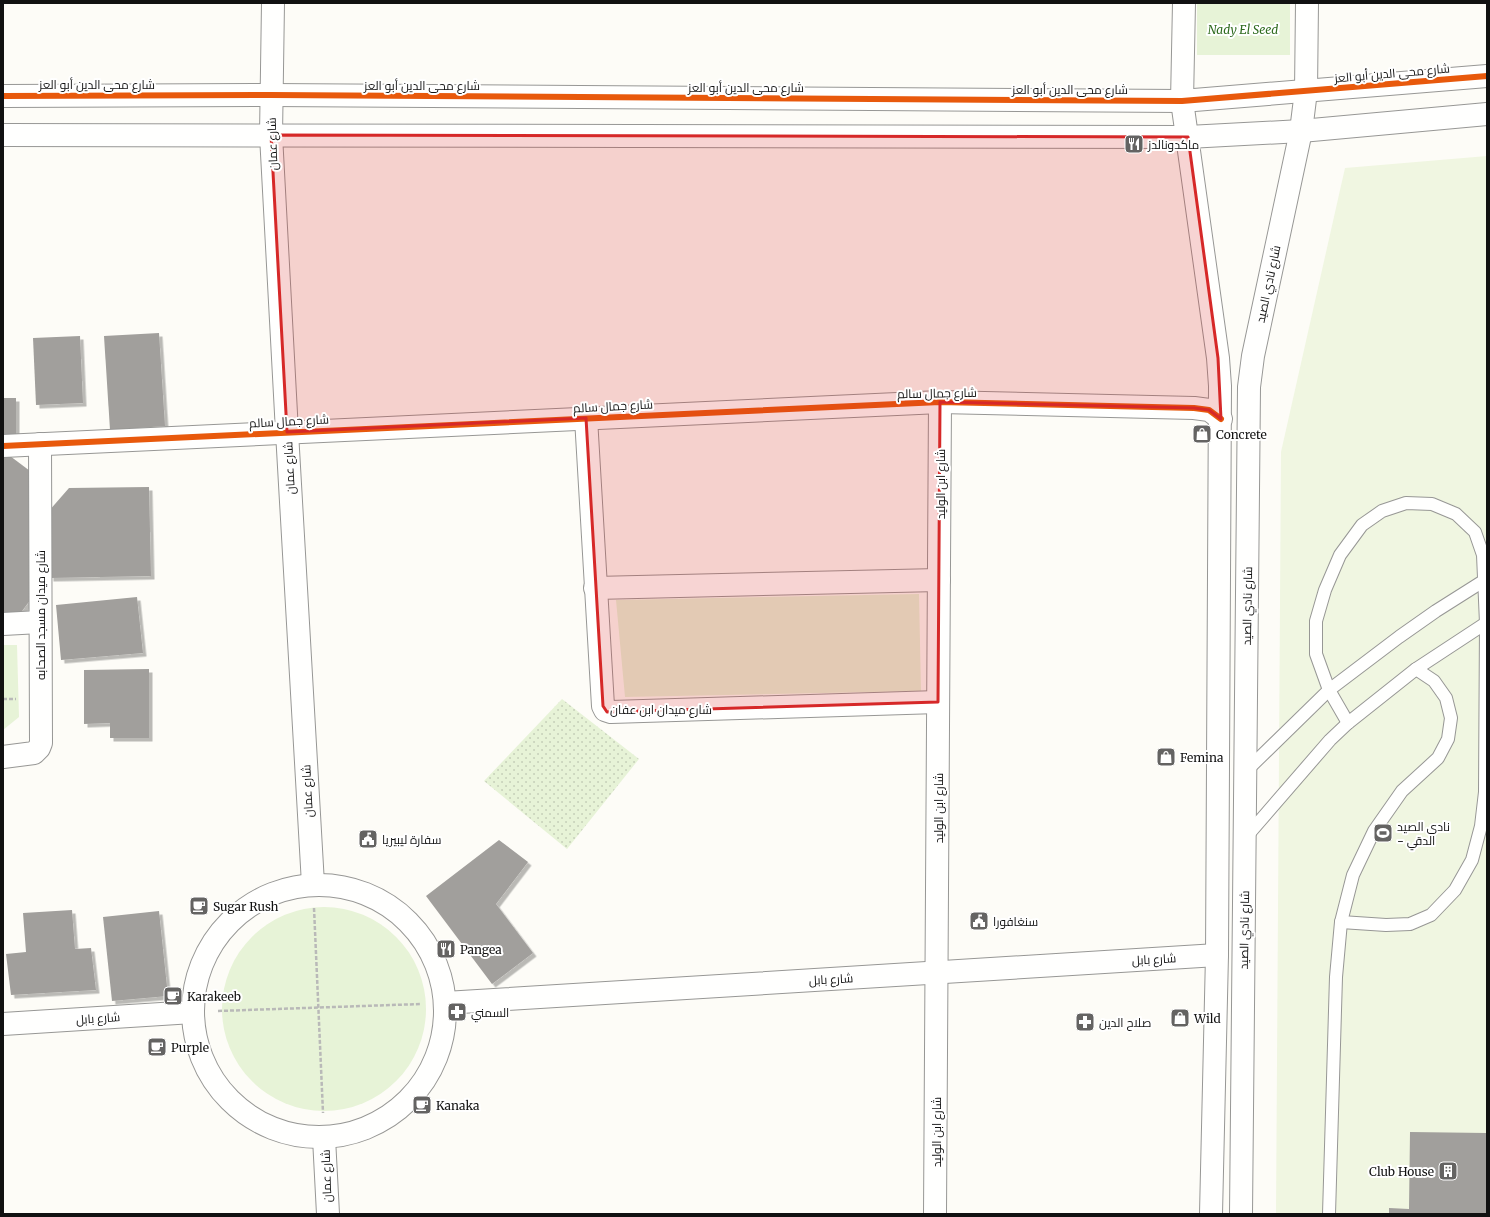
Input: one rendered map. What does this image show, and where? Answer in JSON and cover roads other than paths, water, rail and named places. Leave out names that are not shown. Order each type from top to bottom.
[{"type":"street","name":"شارع عمان","points":[[273,3],[271,135],[286,432],[313,884]]},
{"type":"street","points":[[1184,3],[1182,101],[1220,371],[1221,419],[1217,955],[1211,1214]]},
{"type":"street","name":"شارع نادي الصيد","points":[[1241,1214],[1250,370],[1301,131],[1306,91],[1307,3]]},
{"type":"street","name":"شارع محى الدين أبو العز","points":[[3,96],[271,95],[1182,101],[1487,76]]},
{"type":"street","points":[[3,135],[1188,137],[1301,131],[1487,114]]},
{"type":"street","name":"شارع جمال سالم","points":[[3,446],[940,402],[1194,408],[1209,410],[1221,419]]},
{"type":"street","name":"شارع ابن الوليد","points":[[935,1214],[940,402]]},
{"type":"street","name":"شارع ميدان ابن عفان","points":[[586,418],[595,588],[604,710],[608,712],[938,702]]},
{"type":"street","name":"شارع ميدان مسجد الصحابه","points":[[3,756],[34,753],[39,748],[41,742],[40,444]]},
{"type":"street","points":[[595,588],[939,580]]},
{"type":"street","points":[[3,624],[40,622]]},
{"type":"street","points":[[313,884],[351,888],[386,903],[415,928],[436,960],[445,1003],[442,1039],[427,1077],[400,1108],[365,1130],[324,1138],[299,1137],[275,1130],[252,1119],[232,1103],[215,1084],[203,1062],[196,1037],[192,1012],[198,974],[215,939],[242,911],[275,892],[313,884]]},
{"type":"street","name":"شارع بابل","points":[[445,1003],[1217,955]]},
{"type":"street","name":"شارع بابل","points":[[3,1024],[192,1012]]},
{"type":"street","name":"شارع عمان","points":[[324,1138],[328,1214]]},
{"type":"lane","points":[[1341,922],[1386,925],[1410,924],[1431,915],[1455,890],[1472,860],[1481,826],[1485,792],[1486,623],[1483,555],[1475,532],[1456,514],[1432,504],[1406,503],[1382,511],[1362,525],[1340,555],[1325,590],[1316,621],[1316,654],[1329,690],[1348,723]]},
{"type":"lane","points":[[1245,772],[1329,690],[1399,637],[1484,580]]},
{"type":"lane","points":[[1245,838],[1330,740],[1348,723],[1416,669],[1486,623]]},
{"type":"lane","points":[[1328,1214],[1336,977],[1341,922],[1353,875],[1374,831],[1402,791],[1438,758],[1448,739],[1451,718],[1446,698],[1434,680],[1416,669]]},
{"type":"place","name":"ماكدونالدز","points":[[1134,144]]},
{"type":"place","name":"Concrete","points":[[1202,434]]},
{"type":"place","name":"Femina","points":[[1166,757]]},
{"type":"place","name":"نادي الصيد - الدقي","points":[[1383,833]]},
{"type":"place","name":"سفارة ليبيريا","points":[[368,839]]},
{"type":"place","name":"Sugar Rush","points":[[199,906]]},
{"type":"place","name":"سنغافورا","points":[[979,921]]},
{"type":"place","name":"Pangea","points":[[446,949]]},
{"type":"place","name":"Karakeeb","points":[[173,996]]},
{"type":"place","name":"السمني","points":[[457,1012]]},
{"type":"place","name":"Wild","points":[[1180,1018]]},
{"type":"place","name":"صلاح الدين","points":[[1085,1022]]},
{"type":"place","name":"Purple","points":[[157,1047]]},
{"type":"place","name":"Kanaka","points":[[422,1105]]},
{"type":"place","name":"Club House","points":[[1448,1171]]},
{"type":"park label","name":"Nady El Seed","points":[[1243,29]]}]
